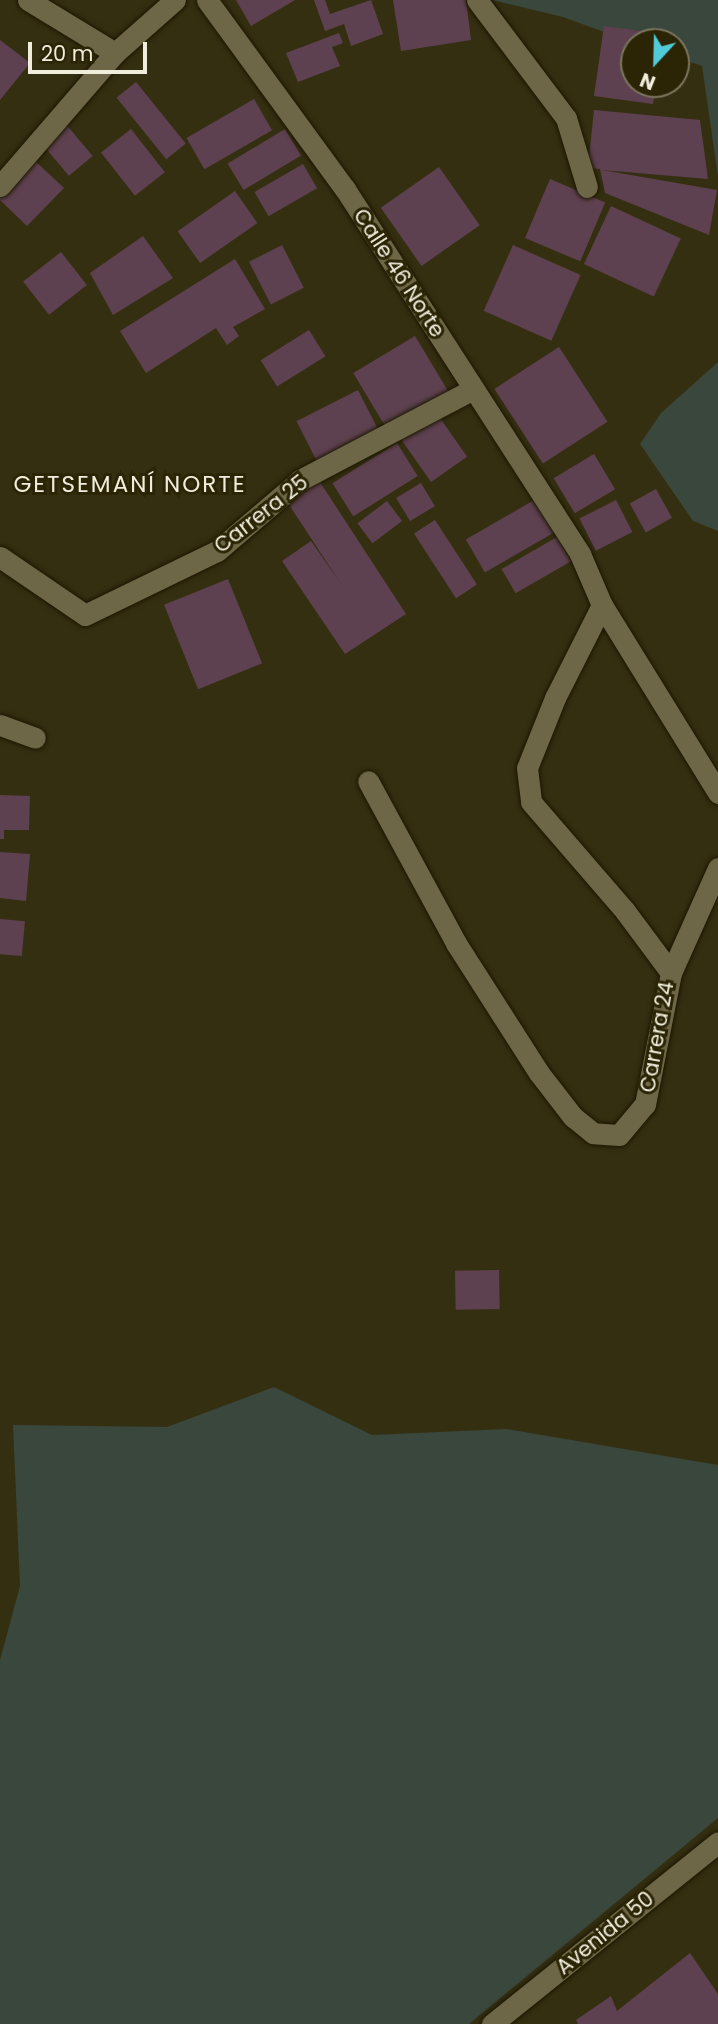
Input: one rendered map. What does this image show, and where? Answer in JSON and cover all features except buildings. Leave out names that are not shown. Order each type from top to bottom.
[{"type":"street","points":[[28,0],[115,53]]},
{"type":"street","points":[[0,186],[115,53],[175,0]]},
{"type":"street","name":"Calle 46 Norte","points":[[207,0],[345,189],[580,554],[602,605]]},
{"type":"street","points":[[477,0],[566,118],[587,187]]},
{"type":"street","name":"Carrera 25","points":[[0,558],[85,615],[217,551],[300,480],[472,389]]},
{"type":"street","points":[[602,605],[718,793]]},
{"type":"street","name":"Carrera 24","points":[[369,781],[456,943],[540,1073],[573,1117],[593,1133],[619,1135],[645,1104],[671,973],[625,911],[531,802],[527,768],[555,698],[602,605]]},
{"type":"street","points":[[0,726],[35,738]]},
{"type":"street","points":[[671,973],[718,868]]},
{"type":"street","name":"Avenida 50","points":[[492,2024],[718,1842]]},
{"type":"green space","points":[[492,0],[718,0],[718,177],[702,66],[690,62],[690,28],[620,28],[620,38],[563,17]]},
{"type":"green space","points":[[718,362],[718,531],[693,521],[640,444],[661,413]]},
{"type":"green space","points":[[274,1387],[372,1435],[506,1429],[718,1465],[718,1818],[469,2024],[0,2024],[0,1660],[20,1586],[13,1425],[167,1427]]},
{"type":"district","name":"GETSEMANÍ NORTE","points":[[130,484]]}]
